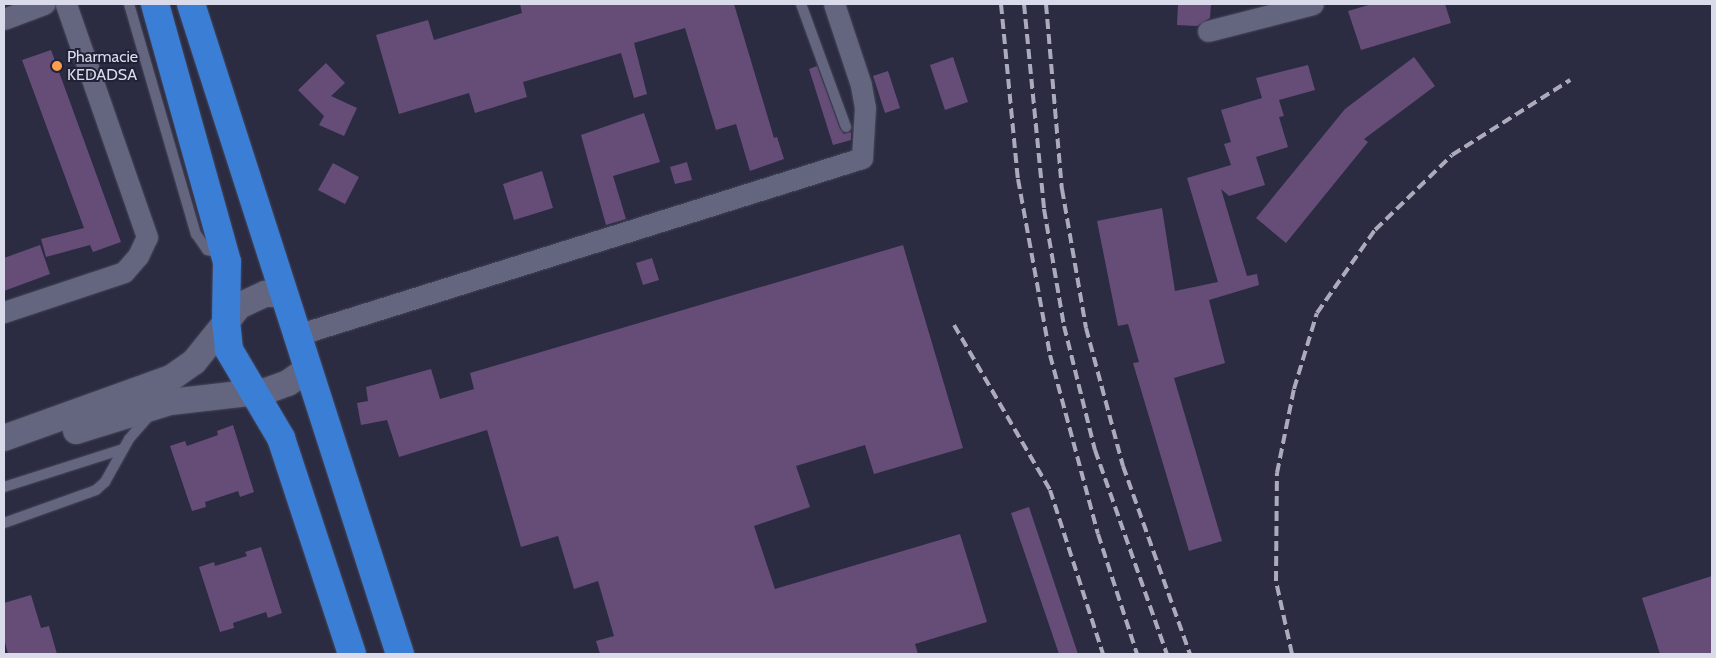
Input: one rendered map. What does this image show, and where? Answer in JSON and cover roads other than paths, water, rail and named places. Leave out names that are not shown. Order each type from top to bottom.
[{"type":"highway","points":[[155,4],[224,253],[229,285],[226,321],[229,350],[276,426],[352,654]]},
{"type":"highway","points":[[191,4],[400,654]]},
{"type":"highway","points":[[224,253],[266,241]]},
{"type":"street","points":[[4,18],[44,4]]},
{"type":"street","points":[[4,312],[124,272],[138,256],[147,237],[66,4]]},
{"type":"street","points":[[297,335],[862,158],[864,100],[834,4]]},
{"type":"street","points":[[1208,31],[1313,4]]},
{"type":"street","points":[[4,438],[171,378],[194,362],[226,321],[246,300],[264,294],[283,294]]},
{"type":"street","points":[[4,455],[160,405],[278,388],[308,369]]},
{"type":"lane","points":[[128,4],[196,234],[207,250],[224,253]]},
{"type":"lane","points":[[802,4],[846,126]]},
{"type":"lane","points":[[4,524],[96,490],[105,482],[123,449],[160,405]]},
{"type":"lane","points":[[4,487],[123,449]]},
{"type":"railway","points":[[1001,4],[1018,179],[1050,355],[1098,534],[1137,654]]},
{"type":"railway","points":[[1024,4],[1044,209],[1064,326],[1095,450],[1167,654]]},
{"type":"railway","points":[[1046,4],[1062,189],[1086,328],[1123,466],[1190,654]]},
{"type":"railway","points":[[1292,654],[1276,581],[1277,473],[1294,389],[1317,313],[1375,230],[1452,155],[1570,80]]},
{"type":"railway","points":[[954,325],[1050,490],[1103,654]]},
{"type":"place","name":"Pharmacie KEDADSA","points":[[57,66]]}]
